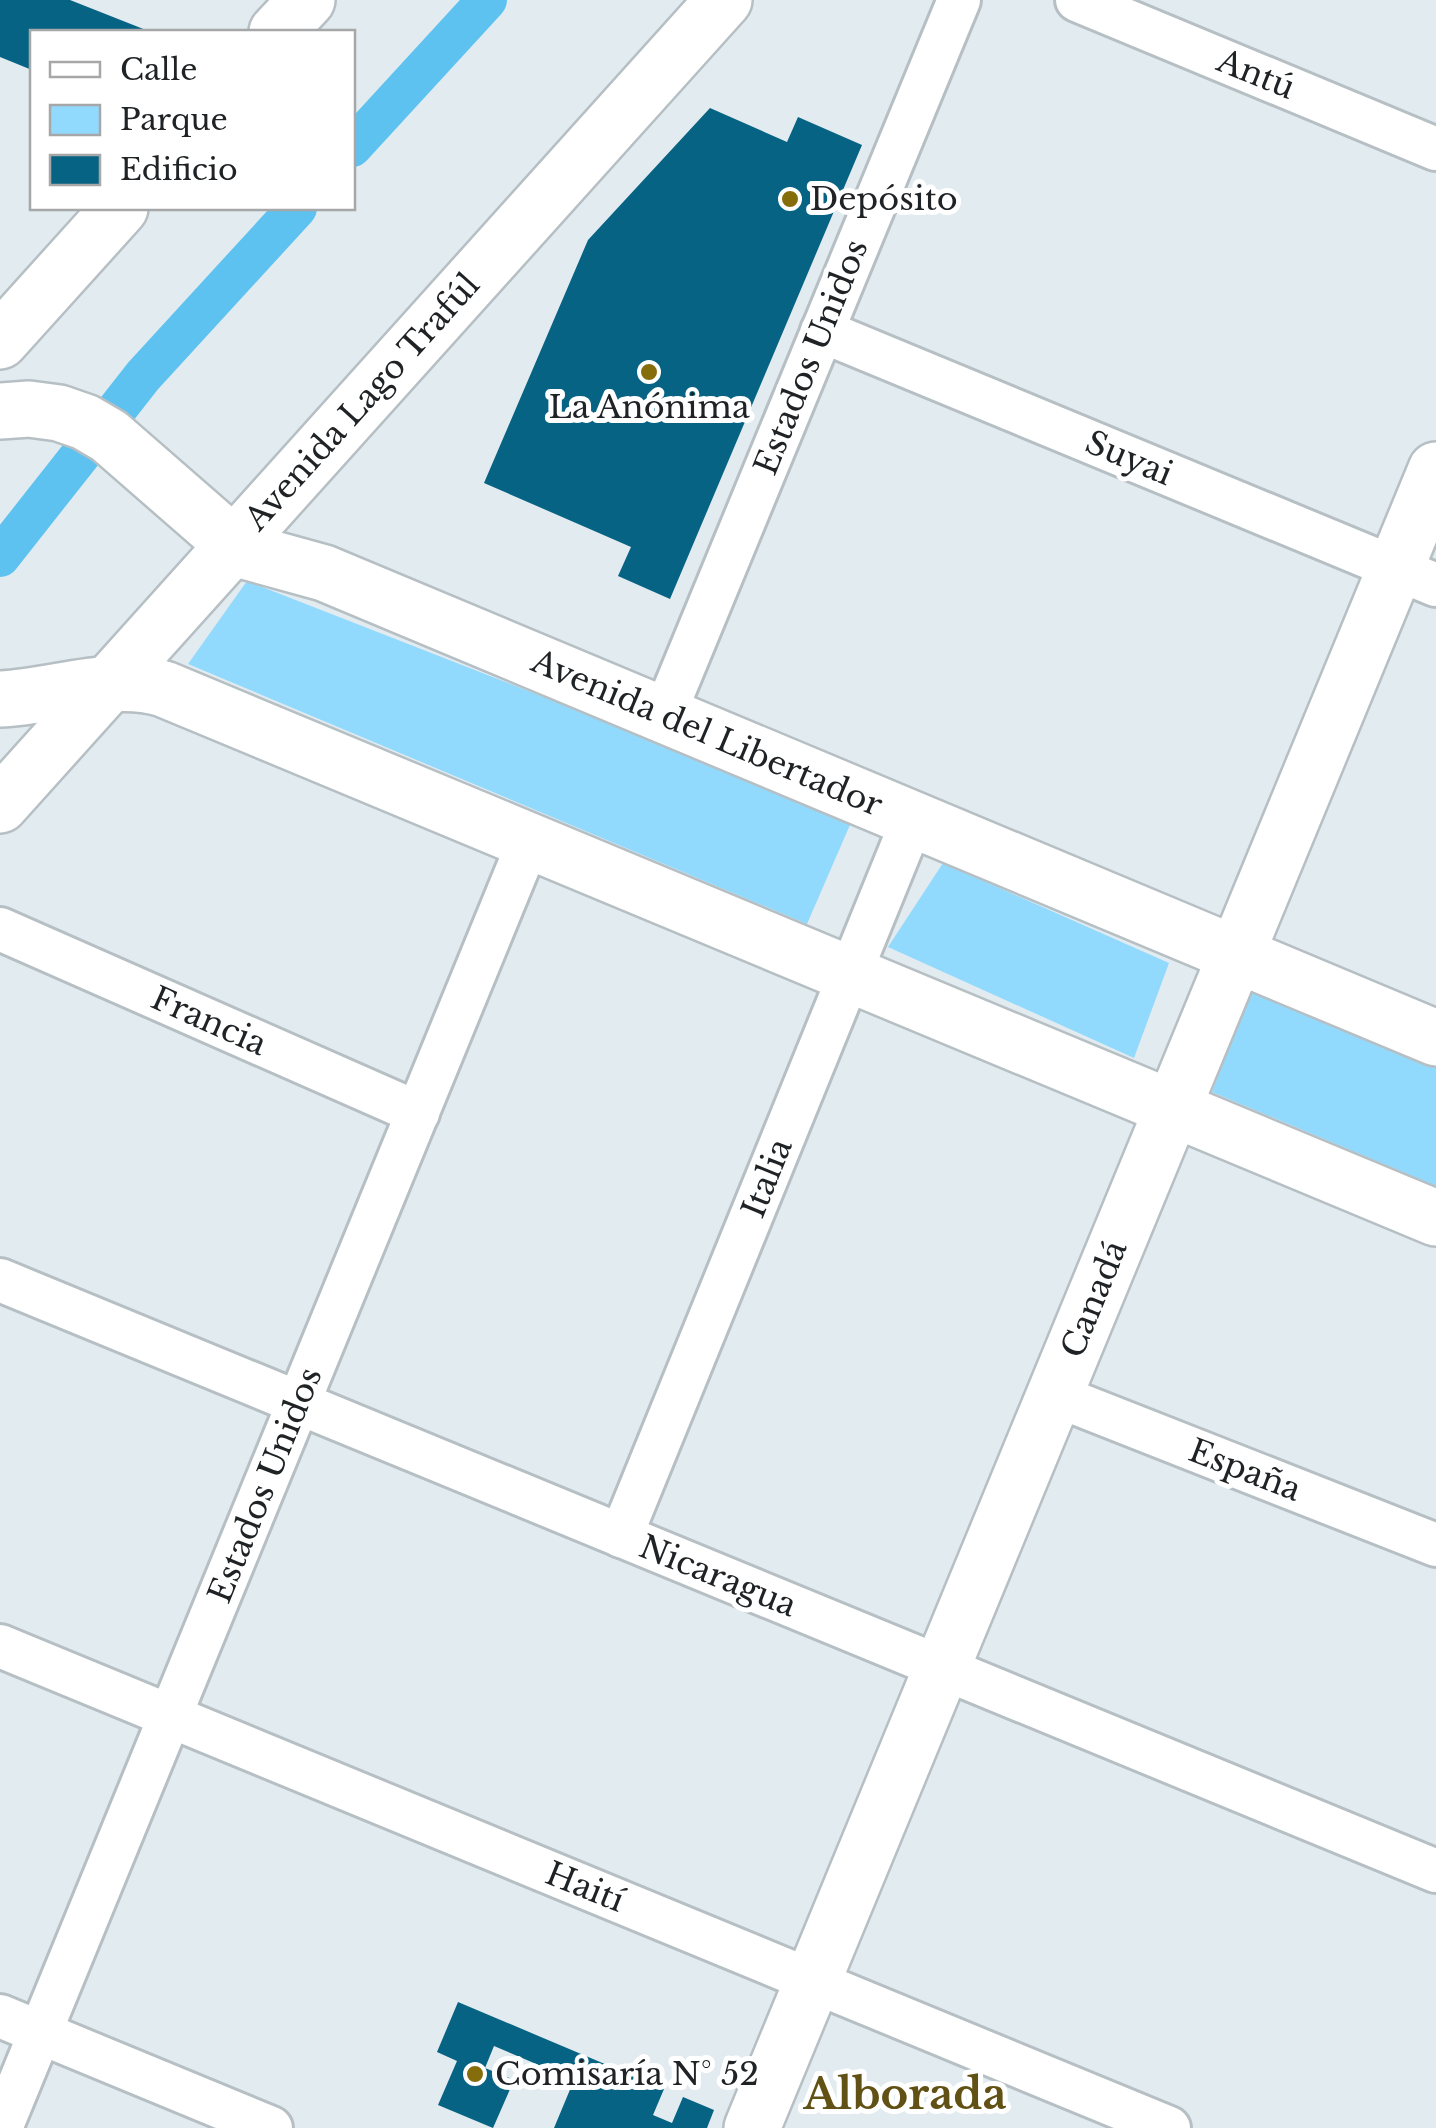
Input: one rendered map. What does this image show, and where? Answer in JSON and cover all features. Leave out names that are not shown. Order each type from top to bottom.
[{"type":"main road","points":[[279,30],[306,0]]},
{"type":"main road","name":"Avenida Lago Trafúl","points":[[0,805],[724,0]]},
{"type":"main road","points":[[0,341],[118,210]]},
{"type":"main road","name":"Avenida del Libertador","points":[[0,411],[44,411],[85,422],[109,436],[234,545],[324,573],[1436,1038]]},
{"type":"main road","name":"Canadá","points":[[752,2128],[1236,954],[1416,577],[1436,470]]},
{"type":"main road","points":[[0,699],[32,698],[134,682],[164,690],[1436,1218]]},
{"type":"street","name":"Estados Unidos","points":[[664,715],[958,0]]},
{"type":"street","name":"Antú","points":[[1076,0],[1436,149]]},
{"type":"street","name":"Suyai","points":[[822,331],[1416,577]]},
{"type":"street","name":"Italia","points":[[622,1536],[913,819]]},
{"type":"street","name":"Estados Unidos","points":[[2,2128],[529,841]]},
{"type":"street","name":"Francia","points":[[0,929],[418,1113]]},
{"type":"street","name":"Nicaragua","points":[[0,1280],[1436,1872]]},
{"type":"street","name":"España","points":[[1055,1395],[1436,1545]]},
{"type":"street","name":"Haití","points":[[0,1646],[1169,2128]]},
{"type":"street","points":[[0,2016],[271,2128]]},
{"type":"green space","points":[[247,581],[853,818],[807,924],[188,664]]},
{"type":"green space","points":[[943,863],[1169,963],[1134,1058],[888,947]]},
{"type":"green space","points":[[1251,981],[1436,1059],[1436,1186],[1212,1092]]},
{"type":"building","points":[[0,0],[70,0],[146,30],[30,30],[30,69],[0,57]]},
{"type":"building","name":"La Anónima","points":[[710,108],[787,142],[798,117],[862,145],[670,599],[618,576],[631,547],[484,483],[588,240]]},
{"type":"building","points":[[458,2002],[664,2089],[653,2115],[672,2123],[683,2097],[714,2110],[707,2128],[554,2128],[574,2080],[494,2046],[485,2068],[514,2080],[493,2128],[438,2105],[457,2061],[437,2052]]},
{"type":"waterway","points":[[355,144],[487,0]]},
{"type":"waterway","points":[[114,413],[295,210]]},
{"type":"waterway","points":[[0,557],[86,448]]},
{"type":"place","name":"Depósito","points":[[790,199]]},
{"type":"place","name":"La Anónima","points":[[649,372]]},
{"type":"place","name":"Comisaría N° 52","points":[[475,2074]]},
{"type":"district","name":"Alborada","points":[[905,2094]]}]
